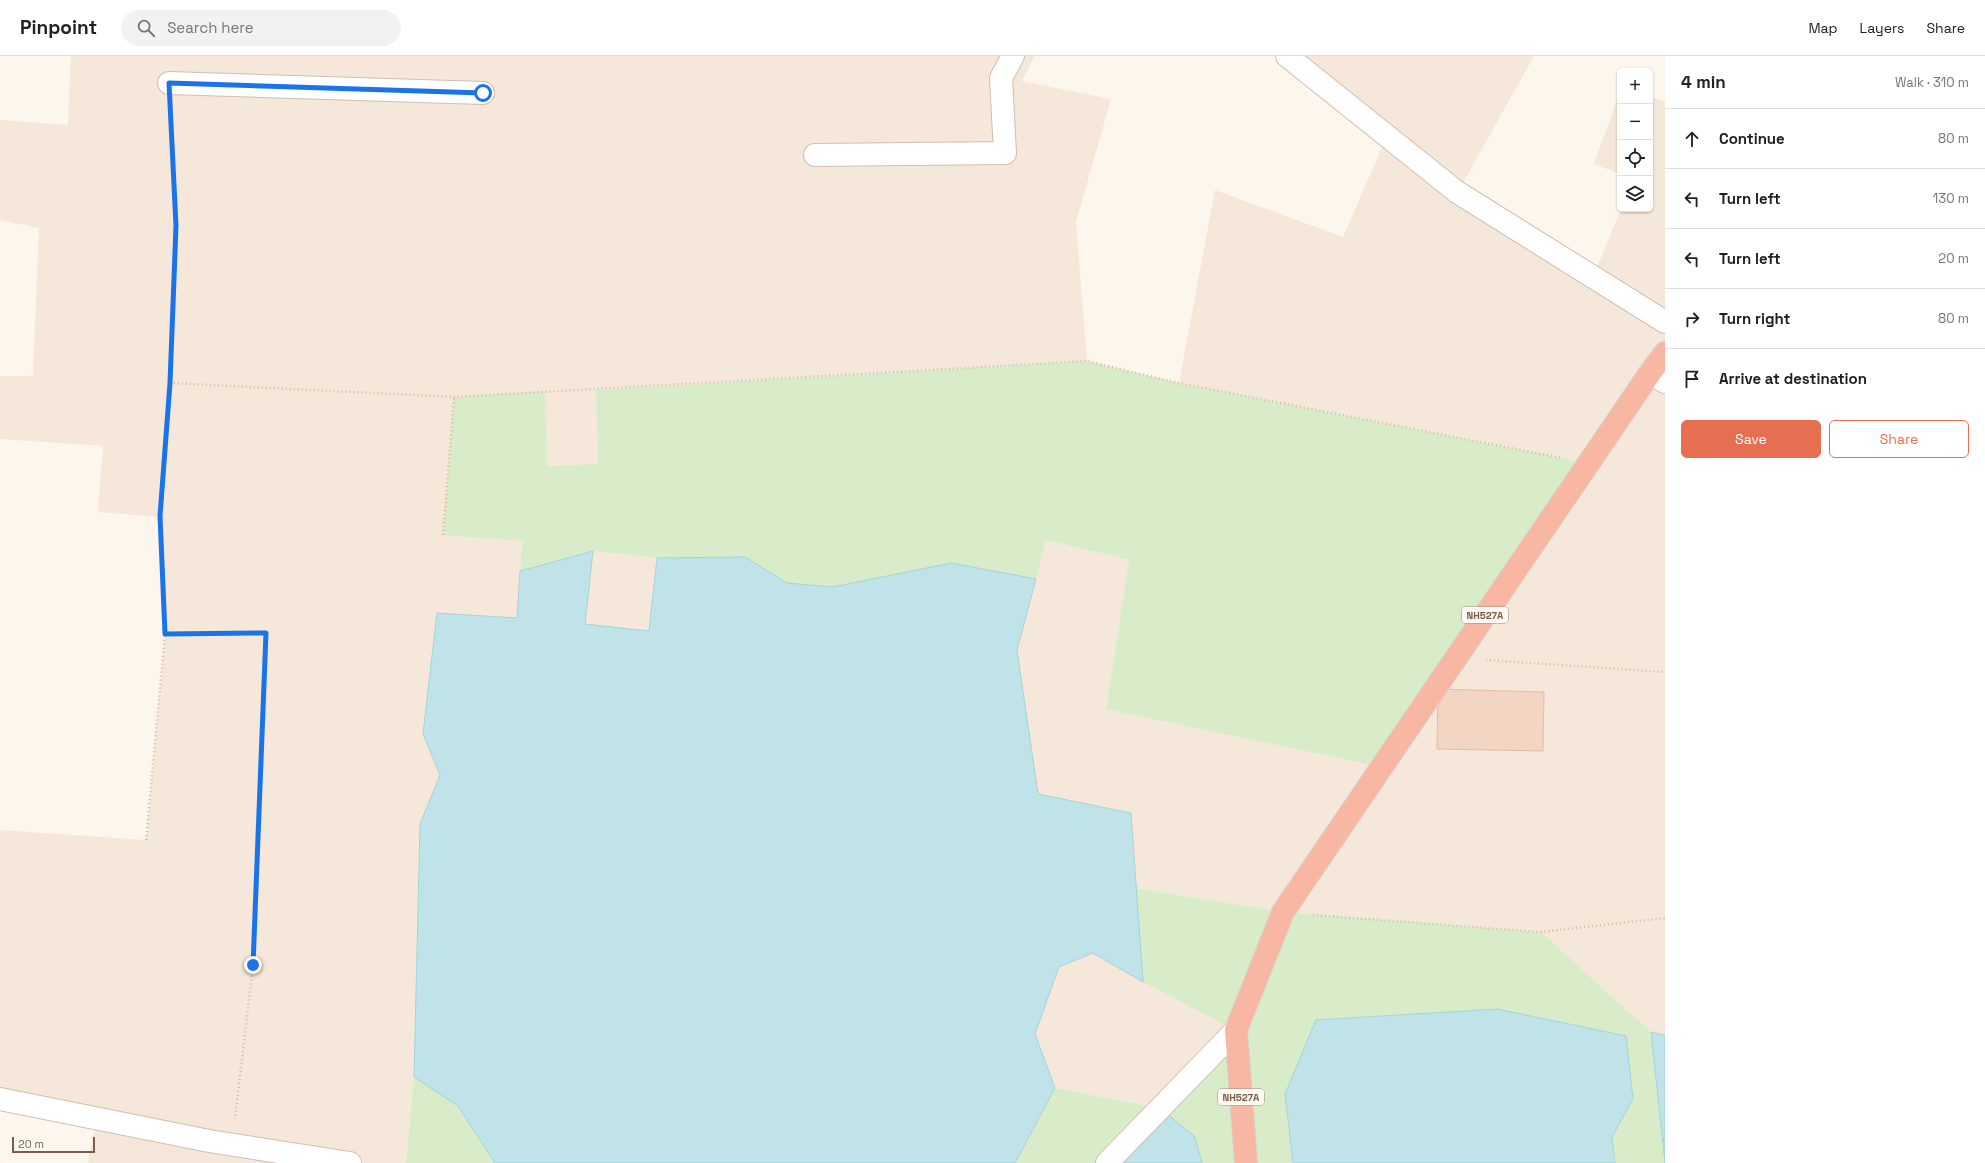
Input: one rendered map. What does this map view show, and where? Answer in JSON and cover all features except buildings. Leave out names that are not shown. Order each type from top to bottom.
[{"type":"highway","name":"NH527A","points":[[1246,1163],[1236,1030],[1283,912],[1588,463],[1658,377],[1665,353]]},
{"type":"street","points":[[815,155],[1005,153],[1001,78],[1013,56]]},
{"type":"street","points":[[1288,56],[1457,192],[1665,322]]},
{"type":"street","points":[[169,83],[483,93]]},
{"type":"street","points":[[1107,1163],[1236,1030]]},
{"type":"street","points":[[0,1099],[210,1141],[232,1143],[350,1163]]},
{"type":"path","points":[[146,840],[165,634],[160,516],[170,383],[176,226],[169,83]]},
{"type":"path","points":[[170,383],[454,397],[1087,361],[1179,383],[1588,463]]},
{"type":"path","points":[[443,535],[454,397]]},
{"type":"path","points":[[165,634],[266,633],[253,965],[232,1143]]},
{"type":"path","points":[[1455,658],[1665,672]]},
{"type":"path","points":[[1283,912],[1541,932],[1665,918]]},
{"type":"shaded area","points":[[71,56],[1035,56],[1022,81],[1111,99],[1076,222],[1087,361],[596,390],[598,465],[547,466],[522,541],[517,618],[437,613],[423,734],[440,775],[420,824],[414,1077],[406,1163],[88,1163],[96,1119],[0,1099],[0,830],[146,840],[165,634],[160,517],[98,512],[103,446],[0,439],[0,376],[33,376],[39,228],[0,220],[0,120],[68,125]]},
{"type":"shaded area","points":[[1287,56],[1534,56],[1458,192],[1593,277],[1620,212],[1653,212],[1653,98],[1665,101],[1665,1035],[1651,1032],[1541,932],[1283,912],[1136,888],[1131,813],[1038,795],[1017,650],[1046,540],[1129,560],[1106,709],[1588,463],[1179,383],[1215,190],[1343,237],[1387,136]]},
{"type":"shaded area","points":[[1617,99],[1617,173],[1594,164]]},
{"type":"shaded area","points":[[593,551],[657,558],[649,631],[585,624]]},
{"type":"shaded area","points":[[1093,953],[1143,982],[1236,1030],[1160,1108],[1055,1088],[1035,1034],[1059,967]]},
{"type":"green space","points":[[1087,361],[1179,383],[1588,463],[1382,767],[1106,709],[1129,560],[1046,540],[1036,579],[951,563],[833,587],[787,584],[745,557],[657,558],[593,551],[520,571],[522,541],[443,535],[454,397],[545,391],[547,466],[598,464],[596,390]]},
{"type":"green space","points":[[1136,888],[1283,912],[1541,932],[1651,1032],[1665,1163],[1615,1163],[1612,1137],[1633,1099],[1285,1094],[1293,1163],[1202,1163],[1195,1137],[1107,1163],[1015,1163],[1055,1088],[1160,1108],[1235,1030],[1143,982]]},
{"type":"green space","points":[[414,1077],[458,1106],[495,1163],[406,1163]]},
{"type":"water","points":[[593,551],[585,624],[649,631],[657,558],[745,557],[787,583],[833,587],[951,563],[1036,579],[1017,650],[1038,794],[1131,813],[1143,982],[1093,953],[1059,967],[1035,1034],[1055,1088],[1015,1163],[495,1163],[458,1106],[414,1077],[420,824],[440,775],[423,734],[437,613],[517,618],[520,571]]},
{"type":"water","points":[[1497,1009],[1626,1036],[1633,1099],[1612,1137],[1615,1163],[1293,1163],[1285,1094],[1316,1020]]},
{"type":"water","points":[[1651,1032],[1665,1035],[1665,1163]]},
{"type":"water","points":[[1160,1108],[1195,1137],[1202,1163],[1107,1163]]},
{"type":"route","points":[[253,965],[266,633],[165,634],[160,516],[170,383],[176,226],[169,83],[483,93]]}]
